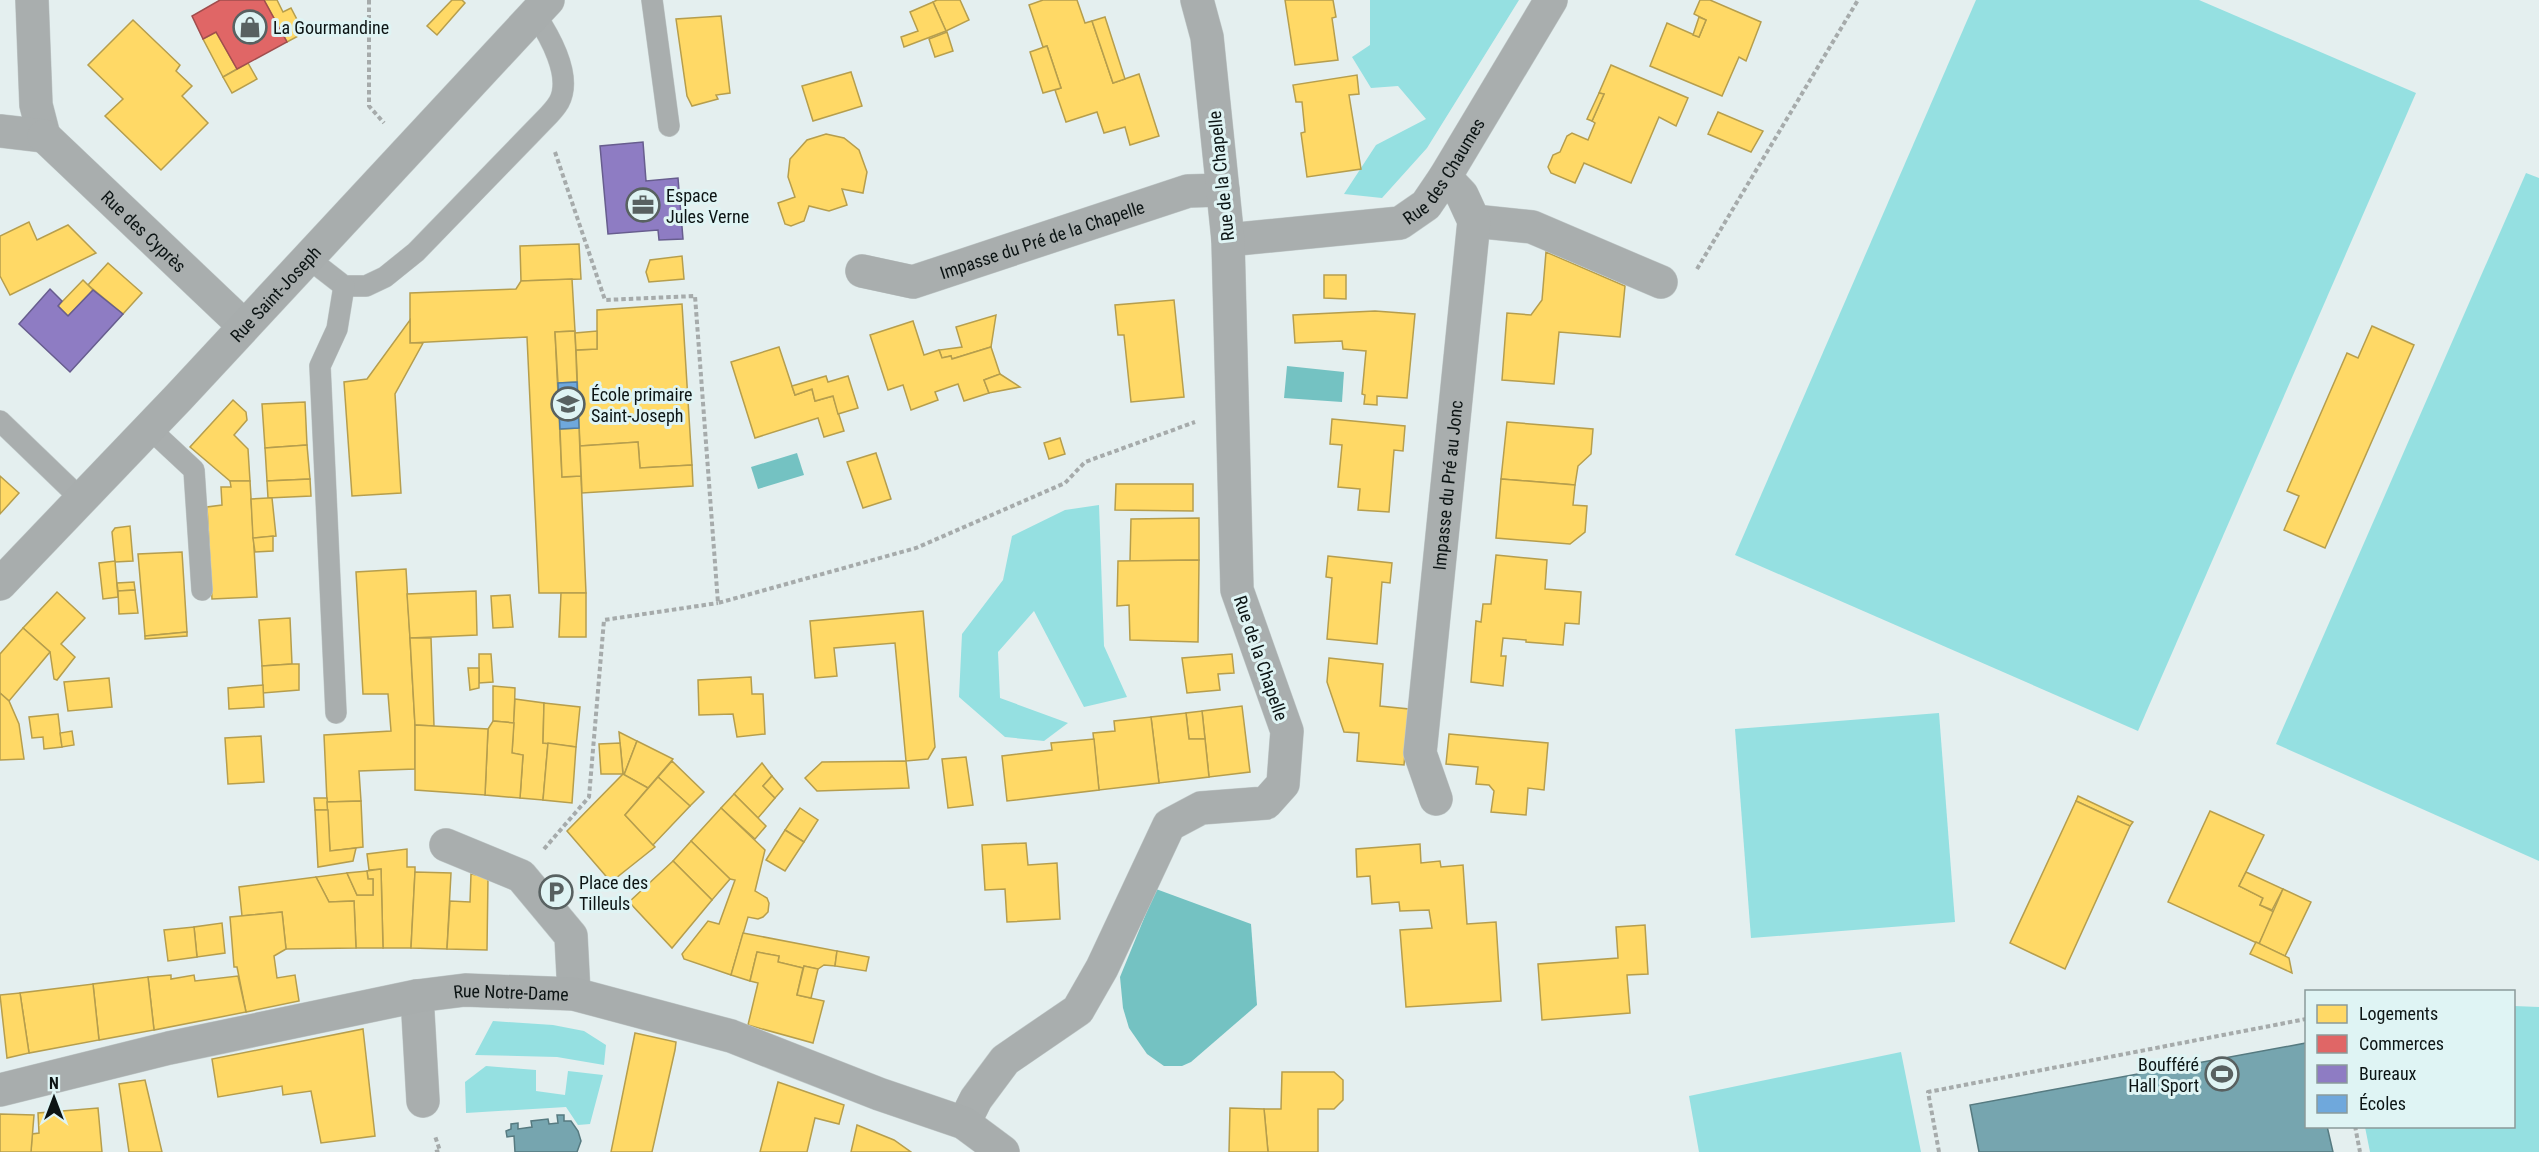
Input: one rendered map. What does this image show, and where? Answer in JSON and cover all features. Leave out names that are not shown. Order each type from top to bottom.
[{"type":"street","points":[[0,131],[44,136],[36,105],[32,0]]},
{"type":"street","name":"Rue de la Chapelle","points":[[964,1123],[975,1099],[1005,1060],[1078,1010],[1102,968],[1169,825],[1201,808],[1266,803],[1282,784],[1287,731],[1237,590],[1228,240],[1207,37],[1197,0]]},
{"type":"street","name":"Rue des Chaumes","points":[[1228,240],[1400,222],[1426,205],[1551,0]]},
{"type":"street","name":"Rue Saint-Joseph","points":[[0,584],[542,7]]},
{"type":"street","name":"Rue des Cyprès","points":[[44,136],[244,326]]},
{"type":"street","points":[[1445,177],[1462,195],[1474,221],[1532,227],[1661,282]]},
{"type":"street","name":"Impasse du Pré de la Chapelle","points":[[861,271],[913,282],[1188,191],[1223,190]]},
{"type":"street","name":"Impasse du Pré au Jonc","points":[[1436,799],[1420,753],[1474,221]]},
{"type":"street","points":[[446,845],[521,876],[571,936],[574,994]]},
{"type":"street","name":"Rue Notre-Dame","points":[[0,1090],[181,1046],[417,996],[465,990],[574,994],[731,1036],[879,1094],[964,1123],[1003,1152]]},
{"type":"street","points":[[417,996],[423,1101]]},
{"type":"lane","points":[[652,0],[669,126]]},
{"type":"lane","points":[[308,258],[344,286],[366,286],[385,277],[416,252],[544,120],[560,100],[561,71],[542,7]]},
{"type":"lane","points":[[336,713],[320,366],[337,329],[344,286]]},
{"type":"lane","points":[[0,422],[81,499]]},
{"type":"lane","points":[[149,428],[194,470],[202,590]]},
{"type":"path","points":[[369,0],[369,106],[407,152]]},
{"type":"path","points":[[1661,282],[1684,291],[1858,0]]},
{"type":"path","points":[[544,120],[605,300],[695,296],[718,603]]},
{"type":"path","points":[[521,876],[589,797],[604,620],[718,603],[916,548],[1065,483],[1085,462],[1209,417],[1233,418]]},
{"type":"path","points":[[1939,1152],[1928,1092],[2305,1019]]},
{"type":"path","points":[[2355,1128],[2361,1152]]},
{"type":"shaded area","points":[[1370,0],[1519,0],[1427,148],[1382,198],[1344,194],[1376,145],[1426,119],[1398,86],[1371,88],[1352,57],[1370,45]]},
{"type":"shaded area","points":[[1976,0],[2199,0],[2416,93],[2138,731],[1735,555]]},
{"type":"shaded area","points":[[2526,173],[2539,178],[2539,861],[2276,744]]},
{"type":"shaded area","points":[[1287,366],[1344,372],[1342,402],[1284,398]]},
{"type":"shaded area","points":[[797,453],[804,475],[758,489],[751,467]]},
{"type":"shaded area","points":[[1099,505],[1104,646],[1127,697],[1084,707],[1034,611],[998,652],[1000,698],[1068,723],[1044,741],[1005,737],[959,697],[962,634],[1003,580],[1012,536],[1065,510]]},
{"type":"shaded area","points":[[1939,713],[1955,922],[1751,938],[1735,729]]},
{"type":"shaded area","points":[[1156,889],[1251,924],[1257,1005],[1191,1062],[1182,1066],[1164,1066],[1147,1054],[1129,1028],[1123,1008],[1120,977]]},
{"type":"shaded area","points":[[2515,1006],[2539,1007],[2539,1152],[2370,1152],[2365,1128],[2515,1128]]},
{"type":"shaded area","points":[[493,1021],[553,1025],[584,1031],[606,1045],[604,1065],[557,1057],[475,1055]]},
{"type":"shaded area","points":[[1901,1052],[1921,1152],[1699,1152],[1689,1096]]},
{"type":"shaded area","points":[[486,1066],[536,1070],[536,1091],[565,1095],[568,1071],[603,1075],[590,1124],[578,1125],[566,1107],[466,1113],[465,1082]]},
{"type":"building: Logements","points":[[264,0],[277,0],[283,12],[291,8],[304,33],[287,42]]},
{"type":"building: Logements","points":[[452,0],[462,0],[465,3],[437,35],[427,26]]},
{"type":"building: Logements","points":[[960,0],[969,20],[946,31],[933,2]]},
{"type":"building: Logements","points":[[1043,0],[1077,0],[1085,23],[1092,21],[1113,83],[1139,74],[1159,136],[1130,145],[1125,127],[1104,133],[1097,112],[1066,122],[1055,90],[1061,88],[1047,46],[1043,47],[1029,5]]},
{"type":"building: Logements","points":[[1285,0],[1333,0],[1336,17],[1332,18],[1338,60],[1295,65]]},
{"type":"building: Logements","points":[[1700,0],[1710,0],[1761,22],[1746,61],[1739,57],[1722,96],[1650,66],[1667,23],[1699,37],[1706,20],[1694,14]]},
{"type":"building: Logements","points":[[933,2],[946,31],[904,47],[901,37],[918,31],[910,12]]},
{"type":"building: Logements","points":[[721,16],[730,93],[716,95],[718,99],[692,106],[687,96],[676,19]]},
{"type":"building: Logements","points":[[1105,17],[1125,79],[1113,83],[1092,21]]},
{"type":"building: Logements","points":[[1699,17],[1706,20],[1699,37],[1693,35]]},
{"type":"building: Logements","points":[[133,20],[180,65],[176,71],[192,86],[182,96],[208,123],[161,170],[105,116],[123,99],[88,65]]},
{"type":"building: Logements","points":[[216,32],[237,69],[223,77],[203,39]]},
{"type":"building: Logements","points":[[947,32],[953,51],[935,57],[929,39]]},
{"type":"building: Logements","points":[[1047,46],[1061,88],[1043,93],[1030,52]]},
{"type":"building: Logements","points":[[248,63],[257,79],[232,93],[223,77]]},
{"type":"building: Logements","points":[[1611,65],[1688,98],[1676,126],[1659,117],[1631,183],[1584,163],[1575,183],[1551,173],[1548,167],[1553,155],[1560,152],[1567,136],[1572,133],[1588,140],[1595,123],[1592,121],[1604,94],[1599,93]]},
{"type":"building: Logements","points":[[851,72],[862,106],[813,121],[802,86]]},
{"type":"building: Logements","points":[[1357,75],[1359,94],[1349,95],[1361,169],[1307,177],[1301,133],[1305,132],[1302,102],[1296,102],[1293,85]]},
{"type":"building: Logements","points":[[1599,93],[1604,94],[1592,121],[1587,119]]},
{"type":"building: Logements","points":[[1718,112],[1763,131],[1751,152],[1708,134]]},
{"type":"building: Logements","points":[[826,134],[844,138],[859,150],[867,172],[863,193],[842,189],[847,205],[829,211],[809,206],[804,221],[791,226],[785,224],[778,203],[795,197],[788,177],[790,159],[807,140]]},
{"type":"building: Logements","points":[[29,222],[37,240],[68,225],[96,253],[10,295],[0,276],[0,236]]},
{"type":"building: Logements","points":[[579,244],[581,279],[521,281],[520,246]]},
{"type":"building: Logements","points":[[1546,252],[1625,286],[1620,337],[1559,332],[1554,384],[1502,380],[1507,313],[1531,315],[1542,300]]},
{"type":"building: Logements","points":[[682,256],[684,279],[649,282],[646,272],[650,260]]},
{"type":"building: Logements","points":[[108,263],[142,293],[123,314],[88,285]]},
{"type":"building: Logements","points":[[1324,275],[1346,275],[1346,299],[1324,298]]},
{"type":"building: Logements","points":[[572,279],[575,331],[555,332],[562,477],[581,476],[586,593],[539,593],[527,337],[410,343],[410,293],[516,289],[521,281]]},
{"type":"building: Logements","points":[[83,280],[93,290],[68,316],[58,306]]},
{"type":"building: Logements","points":[[1174,300],[1184,397],[1131,402],[1124,335],[1118,335],[1115,305]]},
{"type":"building: Logements","points":[[682,304],[692,465],[640,468],[638,442],[580,446],[576,350],[597,349],[597,310]]},
{"type":"building: Logements","points":[[1375,311],[1415,314],[1407,398],[1377,396],[1377,405],[1364,404],[1365,395],[1362,394],[1366,351],[1343,349],[1342,341],[1295,343],[1293,315]]},
{"type":"building: Logements","points":[[996,315],[991,347],[952,359],[951,356],[942,358],[939,350],[962,347],[956,327]]},
{"type":"building: Logements","points":[[410,320],[410,343],[423,343],[395,394],[401,493],[352,496],[344,382],[367,379]]},
{"type":"building: Logements","points":[[913,321],[924,355],[939,350],[942,358],[951,356],[952,359],[991,347],[1000,374],[984,380],[989,393],[964,401],[958,384],[935,392],[938,400],[911,410],[903,385],[888,390],[870,335]]},
{"type":"building: Logements","points":[[2372,326],[2414,345],[2325,548],[2284,530],[2299,496],[2287,491],[2347,353],[2358,358]]},
{"type":"building: Logements","points":[[575,331],[577,382],[558,383],[555,332]]},
{"type":"building: Logements","points":[[597,331],[597,349],[576,350],[575,333]]},
{"type":"building: Logements","points":[[779,347],[795,395],[812,389],[815,401],[833,396],[844,431],[824,437],[818,418],[755,438],[731,362]]},
{"type":"building: Logements","points":[[1000,374],[1020,387],[989,393],[984,380]]},
{"type":"building: Logements","points":[[826,376],[828,382],[848,376],[858,408],[838,414],[833,396],[815,401],[812,389],[795,395],[792,386]]},
{"type":"building: Logements","points":[[233,400],[246,412],[247,420],[234,435],[248,449],[250,481],[230,481],[190,447]]},
{"type":"building: Logements","points":[[305,402],[307,445],[265,448],[262,404]]},
{"type":"building: Logements","points":[[1332,419],[1405,426],[1403,451],[1394,450],[1389,512],[1358,510],[1360,489],[1338,487],[1342,445],[1330,444]]},
{"type":"building: Logements","points":[[1507,422],[1593,429],[1591,454],[1578,466],[1575,485],[1501,479]]},
{"type":"building: Logements","points":[[579,428],[581,476],[562,477],[560,429]]},
{"type":"building: Logements","points":[[1060,438],[1065,454],[1049,459],[1044,443]]},
{"type":"building: Logements","points":[[638,442],[640,468],[692,465],[693,486],[582,493],[580,446]]},
{"type":"building: Logements","points":[[307,445],[310,479],[267,481],[265,448]]},
{"type":"building: Logements","points":[[876,453],[891,499],[863,508],[847,462]]},
{"type":"building: Logements","points":[[0,476],[19,493],[0,514]]},
{"type":"building: Logements","points":[[310,479],[311,496],[268,498],[267,481]]},
{"type":"building: Logements","points":[[1501,479],[1575,485],[1573,505],[1587,506],[1585,532],[1570,544],[1496,538]]},
{"type":"building: Logements","points":[[230,481],[250,481],[257,597],[212,599],[207,507],[222,505],[221,487],[231,487]]},
{"type":"building: Logements","points":[[1116,484],[1193,484],[1193,511],[1115,510]]},
{"type":"building: Logements","points":[[272,498],[276,536],[253,538],[251,499]]},
{"type":"building: Logements","points":[[1199,518],[1199,560],[1130,561],[1131,519]]},
{"type":"building: Logements","points":[[130,526],[133,561],[115,562],[112,532],[115,528]]},
{"type":"building: Logements","points":[[273,536],[273,551],[255,552],[253,538]]},
{"type":"building: Logements","points":[[182,552],[187,632],[145,636],[138,554]]},
{"type":"building: Logements","points":[[1496,555],[1547,560],[1545,589],[1581,592],[1579,624],[1565,623],[1563,645],[1503,638],[1501,656],[1506,656],[1503,686],[1471,682],[1476,621],[1481,622],[1483,604],[1491,604]]},
{"type":"building: Logements","points":[[1328,556],[1392,563],[1390,583],[1382,582],[1377,644],[1327,639],[1332,578],[1326,577]]},
{"type":"building: Logements","points":[[1199,560],[1198,642],[1130,640],[1129,605],[1117,606],[1118,561]]},
{"type":"building: Logements","points":[[115,561],[118,597],[103,599],[99,563]]},
{"type":"building: Logements","points":[[406,569],[415,725],[415,769],[359,771],[361,801],[327,802],[324,735],[391,731],[388,694],[363,694],[356,572]]},
{"type":"building: Logements","points":[[134,582],[135,590],[118,591],[117,583]]},
{"type":"building: Logements","points":[[135,590],[138,613],[119,614],[118,591]]},
{"type":"building: Logements","points":[[476,591],[477,635],[410,638],[407,594]]},
{"type":"building: Logements","points":[[57,592],[85,618],[61,644],[75,657],[57,680],[54,679],[50,652],[23,628]]},
{"type":"building: Logements","points":[[561,593],[586,593],[586,637],[559,637]]},
{"type":"building: Logements","points":[[510,595],[513,627],[493,628],[491,596]]},
{"type":"building: Logements","points":[[923,611],[935,747],[928,759],[906,761],[895,643],[834,648],[837,676],[815,678],[810,621]]},
{"type":"building: Logements","points":[[290,618],[292,664],[262,666],[259,620]]},
{"type":"building: Logements","points":[[23,628],[50,652],[9,701],[0,693],[0,654]]},
{"type":"building: Logements","points":[[187,632],[187,636],[145,639],[145,636]]},
{"type":"building: Logements","points":[[410,638],[431,638],[434,726],[415,725]]},
{"type":"building: Logements","points":[[479,654],[491,654],[493,682],[479,683]]},
{"type":"building: Logements","points":[[1232,654],[1234,673],[1218,674],[1220,690],[1187,693],[1182,658]]},
{"type":"building: Logements","points":[[1329,658],[1383,664],[1380,706],[1409,709],[1404,765],[1357,761],[1359,733],[1344,732],[1327,682]]},
{"type":"building: Logements","points":[[299,664],[299,690],[263,693],[262,666]]},
{"type":"building: Logements","points":[[468,668],[479,668],[479,688],[470,690]]},
{"type":"building: Logements","points":[[751,677],[752,694],[763,694],[765,734],[737,737],[733,714],[699,715],[698,680]]},
{"type":"building: Logements","points":[[109,678],[112,707],[68,711],[64,682]]},
{"type":"building: Logements","points":[[263,685],[264,707],[229,709],[228,688]]},
{"type":"building: Logements","points":[[493,686],[515,688],[514,723],[493,721]]},
{"type":"building: Logements","points":[[0,693],[9,701],[19,724],[24,759],[0,760]]},
{"type":"building: Logements","points":[[515,699],[544,703],[543,743],[548,743],[543,800],[520,798],[523,755],[512,753]]},
{"type":"building: Logements","points":[[544,703],[580,707],[576,747],[543,743]]},
{"type":"building: Logements","points":[[1242,706],[1250,772],[1209,777],[1202,711]]},
{"type":"building: Logements","points":[[1202,711],[1205,739],[1189,739],[1186,713]]},
{"type":"building: Logements","points":[[1186,713],[1189,739],[1205,739],[1209,777],[1159,783],[1151,717]]},
{"type":"building: Logements","points":[[58,714],[62,747],[44,749],[43,737],[32,738],[29,717]]},
{"type":"building: Logements","points":[[1151,717],[1159,783],[1099,790],[1093,733],[1115,731],[1114,721]]},
{"type":"building: Logements","points":[[493,721],[514,723],[512,753],[523,755],[520,798],[485,795],[488,729]]},
{"type":"building: Logements","points":[[415,725],[488,729],[485,795],[415,790]]},
{"type":"building: Logements","points":[[72,731],[74,745],[62,747],[60,733]]},
{"type":"building: Logements","points":[[619,732],[637,741],[624,775],[623,774]]},
{"type":"building: Logements","points":[[1449,734],[1548,743],[1544,790],[1528,788],[1526,815],[1491,812],[1494,791],[1489,785],[1476,784],[1478,767],[1446,764]]},
{"type":"building: Logements","points":[[261,736],[264,782],[228,784],[225,738]]},
{"type":"building: Logements","points":[[1094,739],[1099,790],[1007,801],[1002,756],[1052,750],[1051,743]]},
{"type":"building: Logements","points":[[637,741],[673,759],[648,788],[624,775]]},
{"type":"building: Logements","points":[[548,743],[576,747],[572,803],[543,800]]},
{"type":"building: Logements","points":[[620,743],[623,774],[601,774],[599,744]]},
{"type":"building: Logements","points":[[966,757],[973,805],[948,808],[942,759]]},
{"type":"building: Logements","points":[[672,761],[704,792],[690,806],[658,777]]},
{"type":"building: Logements","points":[[906,761],[909,788],[817,791],[805,778],[822,762]]},
{"type":"building: Logements","points":[[762,763],[772,776],[763,786],[775,798],[758,818],[734,794]]},
{"type":"building: Logements","points":[[623,774],[648,788],[625,815],[655,847],[611,882],[567,831]]},
{"type":"building: Logements","points":[[772,776],[783,789],[775,798],[763,786]]},
{"type":"building: Logements","points":[[658,777],[690,806],[653,845],[625,815]]},
{"type":"building: Logements","points":[[734,794],[766,826],[755,839],[721,808]]},
{"type":"building: Logements","points":[[2078,796],[2133,822],[2130,826],[2076,801]]},
{"type":"building: Logements","points":[[314,798],[327,798],[328,810],[315,810]]},
{"type":"building: Logements","points":[[361,801],[363,847],[330,851],[327,802]]},
{"type":"building: Logements","points":[[2076,801],[2130,826],[2065,969],[2010,943]]},
{"type":"building: Logements","points":[[721,808],[765,850],[755,891],[767,898],[769,903],[768,912],[763,917],[758,919],[748,917],[731,975],[684,959],[682,954],[708,921],[719,924],[735,880],[730,879],[691,841]]},
{"type":"building: Logements","points":[[800,808],[818,820],[804,842],[785,830]]},
{"type":"building: Logements","points":[[315,810],[328,810],[330,851],[356,848],[353,861],[318,867]]},
{"type":"building: Logements","points":[[2210,811],[2264,835],[2239,886],[2263,898],[2260,905],[2274,912],[2259,944],[2168,902]]},
{"type":"building: Logements","points":[[785,830],[804,842],[785,871],[766,860]]},
{"type":"building: Logements","points":[[691,841],[730,879],[712,900],[673,861]]},
{"type":"building: Logements","points":[[1026,843],[1028,865],[1057,863],[1060,919],[1007,922],[1005,889],[985,890],[982,845]]},
{"type":"building: Logements","points":[[1420,844],[1421,863],[1440,861],[1441,867],[1463,865],[1467,924],[1496,922],[1501,1001],[1406,1007],[1400,930],[1432,928],[1429,910],[1400,911],[1399,902],[1372,904],[1370,876],[1357,877],[1356,849]]},
{"type":"building: Logements","points":[[407,849],[407,867],[415,867],[411,948],[383,948],[381,869],[369,870],[367,854]]},
{"type":"building: Logements","points":[[673,861],[712,900],[672,948],[629,902]]},
{"type":"building: Logements","points":[[381,869],[383,948],[356,948],[354,901],[329,902],[316,877],[347,873],[357,895],[373,895],[373,879],[368,879],[367,871]]},
{"type":"building: Logements","points":[[367,871],[368,879],[373,879],[373,895],[357,895],[347,873]]},
{"type":"building: Logements","points":[[415,872],[451,873],[447,949],[411,948]]},
{"type":"building: Logements","points":[[2246,872],[2283,889],[2272,910],[2260,905],[2263,898],[2239,886]]},
{"type":"building: Logements","points":[[471,874],[488,877],[487,950],[447,949],[450,901],[470,902]]},
{"type":"building: Logements","points":[[316,877],[329,902],[354,901],[356,948],[286,949],[282,912],[242,916],[239,887]]},
{"type":"building: Logements","points":[[2283,889],[2311,902],[2285,956],[2259,944]]},
{"type":"building: Logements","points":[[282,912],[286,949],[274,956],[277,978],[295,975],[299,1001],[246,1012],[237,967],[234,967],[230,917]]},
{"type":"building: Logements","points":[[222,923],[225,953],[197,957],[194,927]]},
{"type":"building: Logements","points":[[1645,925],[1648,974],[1627,975],[1630,1013],[1542,1020],[1538,964],[1618,958],[1616,927]]},
{"type":"building: Logements","points":[[194,927],[197,957],[168,961],[164,930]]},
{"type":"building: Logements","points":[[743,933],[837,951],[835,966],[824,965],[818,969],[804,966],[803,968],[778,962],[779,956],[757,952],[750,981],[731,975]]},
{"type":"building: Logements","points":[[2256,942],[2289,958],[2292,973],[2250,954]]},
{"type":"building: Logements","points":[[837,951],[869,957],[866,971],[835,966]]},
{"type":"building: Logements","points":[[757,952],[779,956],[778,962],[803,968],[797,995],[824,1001],[813,1043],[748,1025],[758,983],[750,981]]},
{"type":"building: Logements","points":[[804,966],[818,969],[811,998],[797,995]]},
{"type":"building: Logements","points":[[171,975],[171,979],[194,975],[195,981],[238,976],[246,1012],[154,1030],[148,977]]},
{"type":"building: Logements","points":[[148,977],[154,1030],[99,1040],[93,984]]},
{"type":"building: Logements","points":[[93,984],[99,1040],[29,1053],[20,993]]},
{"type":"building: Logements","points":[[20,993],[29,1053],[7,1058],[0,995]]},
{"type":"building: Logements","points":[[363,1029],[375,1136],[321,1143],[311,1091],[283,1095],[282,1086],[218,1097],[212,1059]]},
{"type":"building: Logements","points":[[635,1033],[676,1042],[675,1050],[652,1152],[611,1152]]},
{"type":"building: Logements","points":[[1282,1072],[1334,1072],[1343,1080],[1343,1100],[1334,1109],[1318,1109],[1318,1152],[1268,1152],[1264,1109],[1281,1109]]},
{"type":"building: Logements","points":[[145,1080],[162,1152],[129,1152],[119,1084]]},
{"type":"building: Logements","points":[[778,1082],[844,1105],[839,1124],[815,1118],[807,1152],[760,1152]]},
{"type":"building: Logements","points":[[98,1108],[102,1152],[31,1152],[32,1134],[39,1133],[38,1113]]},
{"type":"building: Logements","points":[[1230,1108],[1264,1109],[1268,1152],[1229,1152]]},
{"type":"building: Logements","points":[[0,1114],[34,1115],[31,1152],[0,1152]]},
{"type":"building: Logements","points":[[857,1125],[894,1140],[911,1152],[851,1152]]},
{"type":"building: Commerces","points":[[220,0],[264,0],[287,42],[237,69],[216,32],[203,39],[192,16]]},
{"type":"building: Bureaux","name":"Espace Jules Verne","points":[[643,142],[646,181],[678,178],[683,239],[659,240],[658,230],[608,234],[600,146]]},
{"type":"building: Bureaux","points":[[50,289],[62,301],[58,306],[68,316],[93,290],[123,314],[70,372],[19,324]]},
{"type":"building: Écoles","points":[[577,382],[579,428],[560,429],[558,383]]},
{"type":"building: Public","name":"Boufféré Hall Sport","points":[[2305,1043],[2305,1128],[2327,1128],[2333,1152],[1979,1152],[1970,1105]]},
{"type":"building: Public","points":[[557,1115],[564,1115],[564,1121],[571,1121],[578,1131],[581,1141],[577,1152],[515,1152],[514,1136],[507,1137],[506,1131],[511,1129],[511,1124],[518,1123],[518,1129],[532,1127],[531,1121],[548,1119],[549,1124],[558,1123]]},
{"type":"place","name":"La Gourmandine","points":[[250,27]]},
{"type":"place","name":"Espace Jules Verne","points":[[643,205]]},
{"type":"place","name":"École primaire Saint-Joseph","points":[[568,404]]},
{"type":"place","name":"Place des Tilleuls","points":[[556,892]]},
{"type":"place","name":"Boufféré Hall Sport","points":[[2222,1074]]}]
